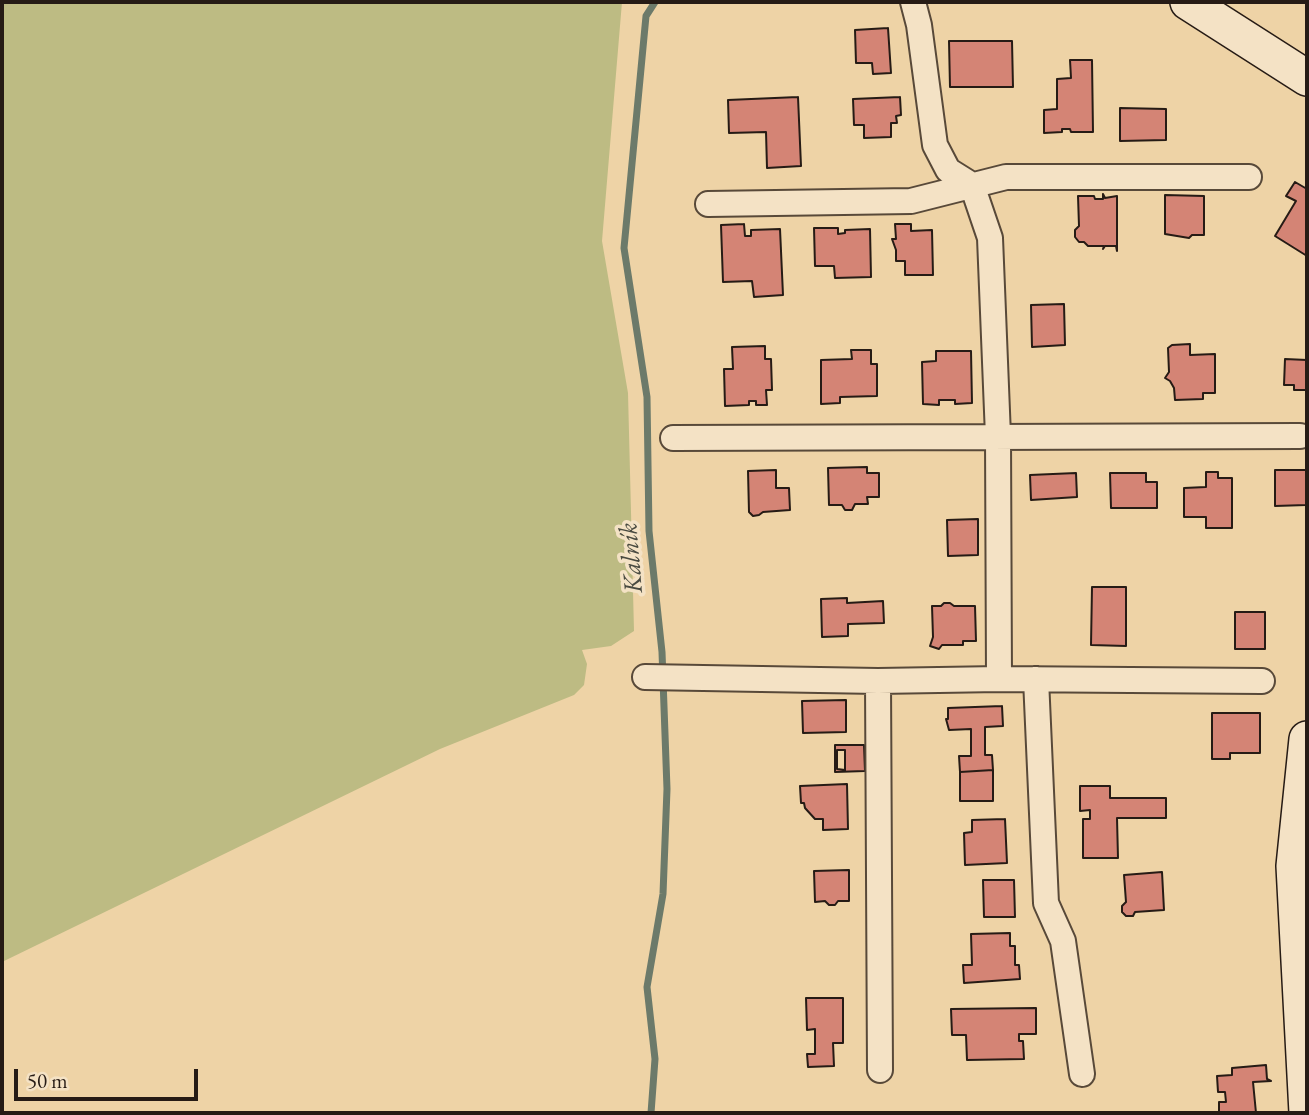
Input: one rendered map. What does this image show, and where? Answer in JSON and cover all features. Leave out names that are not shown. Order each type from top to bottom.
[{"type":"street","points":[[914,2],[935,145],[948,170],[972,185],[990,238],[998,436],[999,679]]},
{"type":"street","points":[[1188,2],[1307,78]]},
{"type":"street","points":[[708,204],[911,201],[1006,177],[1249,177]]},
{"type":"street","points":[[673,438],[1300,436]]},
{"type":"street","points":[[645,677],[878,681],[1262,681]]},
{"type":"street","points":[[1036,679],[1046,902],[1063,941],[1082,1073]]},
{"type":"street","points":[[878,681],[880,1070]]},
{"type":"street","points":[[1307,740],[1294,866],[1307,1113]]},
{"type":"shaded area","points":[[2,2],[622,2],[602,241],[628,393],[634,631],[611,646],[582,650],[587,664],[584,685],[574,695],[440,749],[2,962]]},
{"type":"building","points":[[888,28],[891,73],[873,74],[872,63],[856,63],[855,30]]},
{"type":"building","points":[[949,41],[1012,41],[1013,87],[950,87]]},
{"type":"building","points":[[1070,60],[1092,60],[1093,132],[1071,132],[1070,129],[1062,129],[1062,132],[1044,133],[1044,110],[1057,109],[1057,79],[1071,78]]},
{"type":"building","points":[[798,97],[801,166],[767,168],[766,132],[729,133],[728,100]]},
{"type":"building","points":[[900,97],[901,115],[896,116],[897,123],[891,123],[891,137],[864,138],[864,125],[854,125],[853,99]]},
{"type":"building","points":[[1120,108],[1166,109],[1166,140],[1120,141]]},
{"type":"building","points":[[1295,182],[1307,189],[1307,256],[1275,236],[1296,201],[1286,196]]},
{"type":"building","points":[[1103,194],[1105,198],[1117,196],[1117,251],[1116,246],[1105,246],[1103,249],[1104,246],[1088,246],[1075,237],[1075,230],[1079,226],[1078,196],[1103,199]]},
{"type":"building","points":[[1165,195],[1204,196],[1204,235],[1192,235],[1189,238],[1165,234]]},
{"type":"building","points":[[744,224],[745,236],[751,236],[751,230],[780,229],[783,295],[754,297],[752,281],[723,282],[721,225]]},
{"type":"building","points":[[895,224],[911,224],[911,231],[932,230],[933,275],[905,275],[905,261],[896,261],[892,239],[896,239]]},
{"type":"building","points":[[814,228],[838,228],[838,234],[845,233],[845,230],[870,229],[871,277],[835,278],[834,266],[815,266]]},
{"type":"building","points":[[1064,304],[1065,345],[1032,347],[1031,305]]},
{"type":"building","points":[[1190,344],[1190,355],[1215,354],[1215,393],[1203,393],[1203,399],[1175,400],[1174,388],[1165,378],[1169,372],[1168,348],[1172,345]]},
{"type":"building","points":[[765,346],[765,359],[771,359],[772,390],[766,390],[767,405],[756,405],[756,401],[749,401],[749,405],[725,406],[724,369],[733,369],[732,347]]},
{"type":"building","points":[[851,350],[871,350],[871,364],[877,364],[877,396],[840,397],[840,403],[821,404],[821,360],[852,359]]},
{"type":"building","points":[[936,351],[971,351],[972,403],[955,404],[955,400],[939,400],[939,405],[923,404],[922,362],[936,361]]},
{"type":"building","points":[[1285,359],[1307,360],[1307,390],[1294,390],[1294,385],[1284,385]]},
{"type":"building","points":[[867,467],[867,473],[879,473],[879,497],[867,497],[868,504],[855,504],[852,510],[845,510],[842,505],[829,505],[828,468]]},
{"type":"building","points":[[776,470],[776,488],[789,488],[790,510],[763,512],[753,516],[749,512],[748,471]]},
{"type":"building","points":[[1275,470],[1306,470],[1306,505],[1275,506]]},
{"type":"building","points":[[1206,472],[1218,472],[1218,478],[1232,478],[1232,528],[1206,528],[1206,517],[1184,517],[1184,488],[1206,487]]},
{"type":"building","points":[[1076,473],[1077,497],[1031,500],[1030,475]]},
{"type":"building","points":[[1110,473],[1146,473],[1146,482],[1157,482],[1157,508],[1111,508]]},
{"type":"building","points":[[978,519],[978,555],[948,556],[947,520]]},
{"type":"building","points":[[1092,587],[1126,587],[1126,646],[1091,645]]},
{"type":"building","points":[[847,598],[847,603],[883,601],[884,623],[848,624],[848,636],[822,637],[821,599]]},
{"type":"building","points":[[944,603],[975,606],[976,641],[963,641],[963,645],[942,645],[939,649],[930,646],[933,637],[932,606],[941,606]]},
{"type":"building","points":[[1235,612],[1265,612],[1265,649],[1235,649]]},
{"type":"building","points":[[846,700],[846,732],[803,733],[802,701]]},
{"type":"building","points":[[1002,706],[1003,726],[985,727],[985,755],[992,755],[993,770],[960,772],[959,756],[971,756],[971,729],[949,730],[946,719],[948,708]]},
{"type":"building","points":[[1212,713],[1260,713],[1260,753],[1230,753],[1230,759],[1212,759]]},
{"type":"building","points":[[835,745],[864,745],[865,771],[835,772]],"holes":[[[837,750],[845,750],[845,770],[837,769]]]},
{"type":"building","points":[[993,770],[993,801],[960,801],[960,772]]},
{"type":"building","points":[[847,784],[848,829],[823,830],[823,819],[815,819],[804,803],[801,803],[800,786]]},
{"type":"building","points":[[1080,786],[1110,786],[1110,798],[1166,798],[1166,818],[1117,818],[1118,858],[1083,858],[1083,819],[1090,819],[1090,810],[1080,811]]},
{"type":"building","points":[[1005,819],[1007,863],[965,865],[964,833],[972,832],[972,820]]},
{"type":"building","points":[[849,870],[849,901],[838,901],[835,905],[829,905],[825,901],[815,902],[814,871]]},
{"type":"building","points":[[1162,872],[1164,910],[1135,912],[1133,916],[1126,916],[1122,912],[1122,906],[1126,902],[1124,875]]},
{"type":"building","points":[[983,880],[1014,880],[1015,917],[984,917]]},
{"type":"building","points":[[1010,933],[1010,946],[1015,946],[1015,965],[1019,965],[1020,979],[964,983],[963,965],[972,965],[971,934]]},
{"type":"building","points":[[806,998],[843,998],[843,1043],[833,1043],[834,1066],[808,1067],[807,1054],[815,1054],[815,1029],[807,1030]]},
{"type":"building","points":[[1036,1008],[1036,1034],[1019,1034],[1019,1041],[1023,1041],[1024,1059],[967,1060],[966,1035],[952,1035],[951,1009]]},
{"type":"building","points":[[1266,1065],[1267,1079],[1271,1081],[1253,1082],[1256,1113],[1219,1113],[1219,1102],[1226,1102],[1225,1092],[1218,1092],[1217,1076],[1232,1075],[1232,1068]]},
{"type":"waterway","name":"Kalník","points":[[651,1113],[655,1059],[647,987],[663,894],[667,789],[662,652],[649,531],[647,397],[624,248],[646,16],[655,2]]}]
